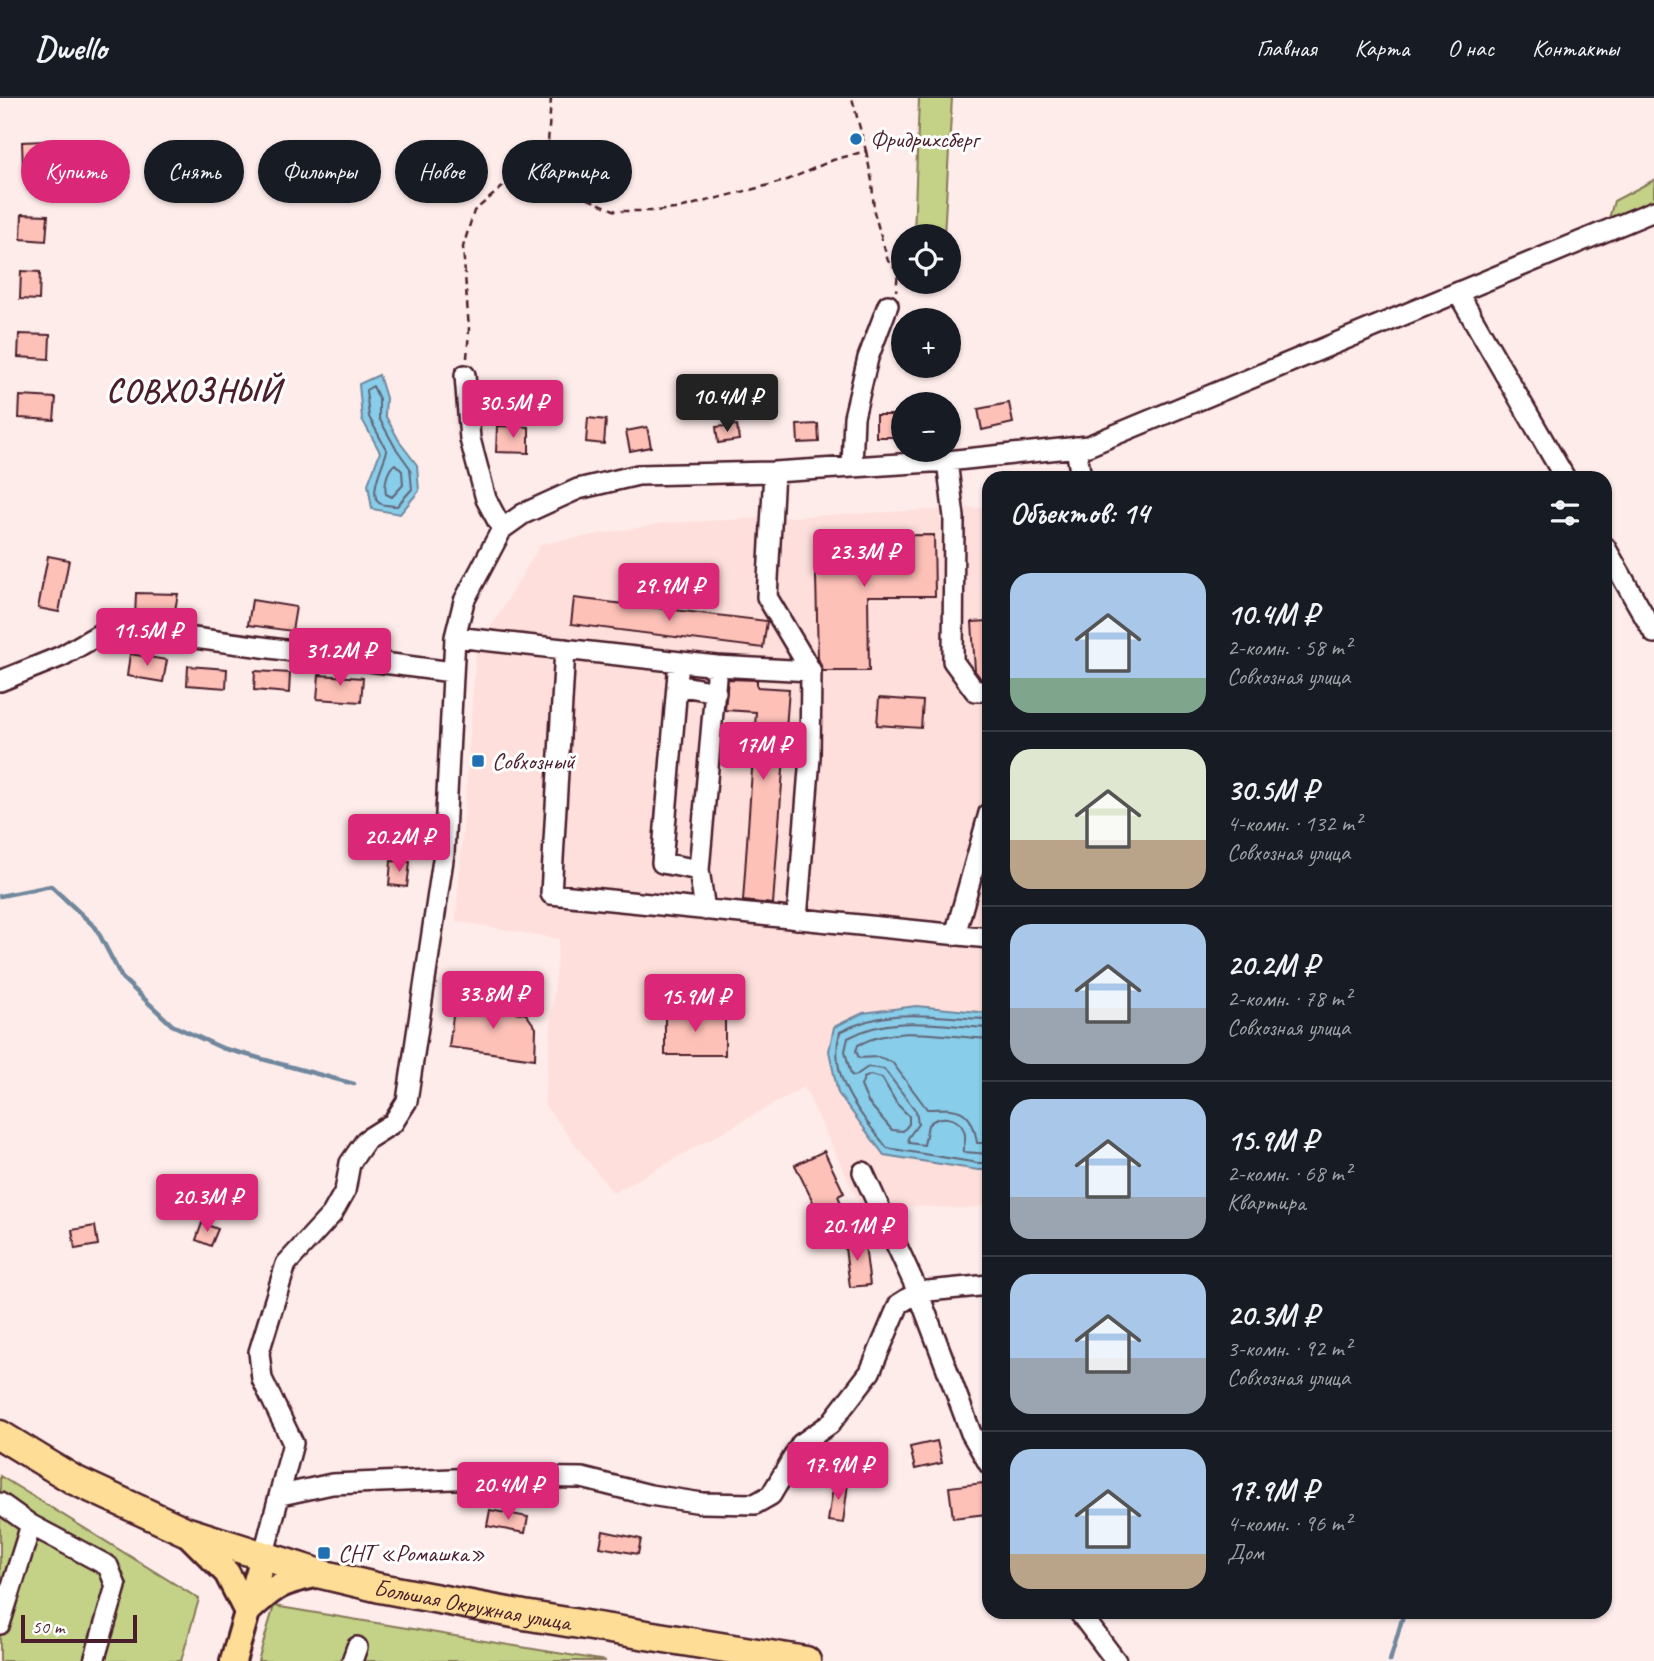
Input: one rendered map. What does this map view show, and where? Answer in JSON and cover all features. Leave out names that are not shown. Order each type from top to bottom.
[{"type":"highway","name":"Большая Окружная улица","points":[[0,1435],[74,1480],[185,1531],[311,1572],[703,1653],[806,1661]]},
{"type":"main road","points":[[185,1531],[227,1573],[247,1612]]},
{"type":"main road","points":[[233,1661],[262,1557]]},
{"type":"main road","points":[[247,1612],[277,1585],[311,1572]]},
{"type":"street","points":[[961,460],[1082,447],[1652,215]]},
{"type":"street","points":[[1458,293],[1560,471]]},
{"type":"street","points":[[852,467],[854,417],[868,358],[888,304]]},
{"type":"street","points":[[465,375],[470,439],[486,499],[502,529]]},
{"type":"street","points":[[1081,471],[1082,447]]},
{"type":"street","points":[[262,1557],[293,1443],[262,1379],[259,1352],[285,1264],[332,1214],[345,1191],[349,1163],[366,1140],[393,1123],[407,1101],[444,853],[455,637],[464,601],[502,529],[523,514],[578,489],[638,475],[774,472],[931,462]]},
{"type":"street","points":[[947,462],[954,517],[953,661],[975,691],[982,691]]},
{"type":"street","points":[[774,472],[767,597],[811,671],[810,757],[797,919]]},
{"type":"street","points":[[1612,559],[1654,633]]},
{"type":"street","points":[[0,681],[62,656],[100,634],[141,631],[452,672]]},
{"type":"street","points":[[455,637],[717,666],[811,671]]},
{"type":"street","points":[[565,649],[551,894],[982,937]]},
{"type":"street","points":[[679,662],[662,863],[699,870]]},
{"type":"street","points":[[705,910],[699,870],[717,666]]},
{"type":"street","points":[[677,685],[716,692]]},
{"type":"street","points":[[955,935],[982,838]]},
{"type":"street","points":[[863,1172],[918,1292],[971,1433],[982,1452]]},
{"type":"street","points":[[281,1495],[332,1484],[502,1477],[582,1478],[702,1503],[755,1504],[771,1495],[801,1444],[830,1424],[870,1372],[899,1304],[918,1292],[982,1286]]},
{"type":"street","points":[[0,1503],[31,1525],[108,1566],[116,1586],[94,1661]]},
{"type":"street","points":[[225,1544],[262,1534],[272,1523]]},
{"type":"street","points":[[272,1523],[286,1549],[311,1572]]},
{"type":"street","points":[[0,1624],[31,1525]]},
{"type":"street","points":[[1084,1619],[1116,1661]]},
{"type":"path","points":[[548,140],[551,98]]},
{"type":"path","points":[[852,98],[872,181],[874,212],[888,261],[898,272],[898,288],[888,304]]},
{"type":"path","points":[[598,203],[616,211],[675,209],[785,181],[833,160],[866,151]]},
{"type":"path","points":[[465,375],[469,331],[463,247],[474,211],[502,187]]},
{"type":"shaded area","points":[[982,507],[982,1207],[885,1205],[863,1211],[804,1087],[613,1193],[544,1104],[559,939],[456,921],[476,652],[541,544],[666,523]]},
{"type":"green space","points":[[919,98],[952,98],[945,224],[914,224]]},
{"type":"green space","points":[[1654,180],[1654,200],[1608,222],[1614,201]]},
{"type":"green space","points":[[0,1476],[199,1599],[181,1661],[0,1661]]},
{"type":"green space","points":[[274,1606],[606,1661],[258,1661]]},
{"type":"water","points":[[379,375],[386,398],[385,415],[401,444],[417,465],[419,491],[400,514],[372,509],[368,484],[380,452],[362,419],[359,384]]},
{"type":"water","points":[[916,1006],[982,1012],[982,1170],[884,1155],[838,1093],[829,1051],[834,1027],[863,1013]]},
{"type":"building","points":[[22,214],[48,215],[46,241],[21,239]]},
{"type":"building","points":[[21,271],[40,272],[39,300],[20,299]]},
{"type":"building","points":[[19,334],[50,335],[49,359],[18,357]]},
{"type":"building","points":[[20,396],[56,398],[54,420],[19,418]]},
{"type":"building","points":[[1009,403],[1013,423],[982,430],[978,409]]},
{"type":"building","points":[[876,415],[891,415],[891,437],[876,437]]},
{"type":"building","points":[[588,418],[606,420],[604,444],[586,442]]},
{"type":"building","points":[[818,424],[819,442],[798,443],[797,425]]},
{"type":"building","points":[[737,425],[739,440],[718,443],[716,427]]},
{"type":"building","points":[[497,426],[529,427],[529,453],[496,452]]},
{"type":"building","points":[[647,427],[651,447],[630,451],[626,431]]},
{"type":"building","points":[[934,535],[935,596],[868,596],[869,671],[823,671],[818,658],[815,536]]},
{"type":"building","points":[[48,556],[69,560],[59,612],[38,608]]},
{"type":"building","points":[[136,593],[178,594],[173,621],[135,619]]},
{"type":"building","points":[[574,598],[767,621],[763,648],[571,624]]},
{"type":"building","points":[[252,600],[296,607],[292,631],[248,625]]},
{"type":"building","points":[[982,621],[982,679],[975,671],[972,622]]},
{"type":"building","points":[[130,654],[167,660],[163,682],[127,676]]},
{"type":"building","points":[[188,666],[227,669],[226,688],[187,685]]},
{"type":"building","points":[[255,671],[290,673],[289,693],[254,690]]},
{"type":"building","points":[[319,675],[363,678],[361,702],[317,699]]},
{"type":"building","points":[[728,679],[757,680],[757,687],[789,689],[773,904],[743,901],[756,712],[725,710]]},
{"type":"building","points":[[879,698],[923,701],[921,728],[877,725]]},
{"type":"building","points":[[391,861],[410,862],[407,887],[389,885]]},
{"type":"building","points":[[455,1001],[526,1014],[536,1028],[535,1059],[449,1047]]},
{"type":"building","points":[[665,1012],[725,1012],[725,1055],[665,1055]]},
{"type":"building","points":[[824,1151],[844,1193],[838,1196],[841,1203],[819,1214],[795,1165]]},
{"type":"building","points":[[202,1223],[218,1229],[211,1246],[196,1240]]},
{"type":"building","points":[[95,1226],[98,1245],[75,1249],[72,1230]]},
{"type":"building","points":[[864,1238],[870,1285],[850,1287],[844,1240]]},
{"type":"building","points":[[937,1441],[942,1463],[915,1469],[910,1447]]},
{"type":"building","points":[[834,1481],[848,1483],[843,1523],[828,1521]]},
{"type":"building","points":[[982,1483],[982,1514],[953,1518],[949,1487]]},
{"type":"building","points":[[490,1510],[528,1517],[525,1533],[487,1526]]},
{"type":"building","points":[[603,1531],[641,1539],[638,1554],[600,1547]]},
{"type":"waterway","points":[[0,896],[51,886],[96,928],[122,978],[172,1025],[222,1048],[354,1084]]},
{"type":"waterway","points":[[1390,1661],[1402,1619]]},
{"type":"place","name":"Фридрихсберг","points":[[856,139]]},
{"type":"place","name":"Совхозный","points":[[478,761]]},
{"type":"place","name":"СНТ «Ромашка»","points":[[324,1553]]},
{"type":"district","name":"СОВХОЗНЫЙ","points":[[194,390]]}]
